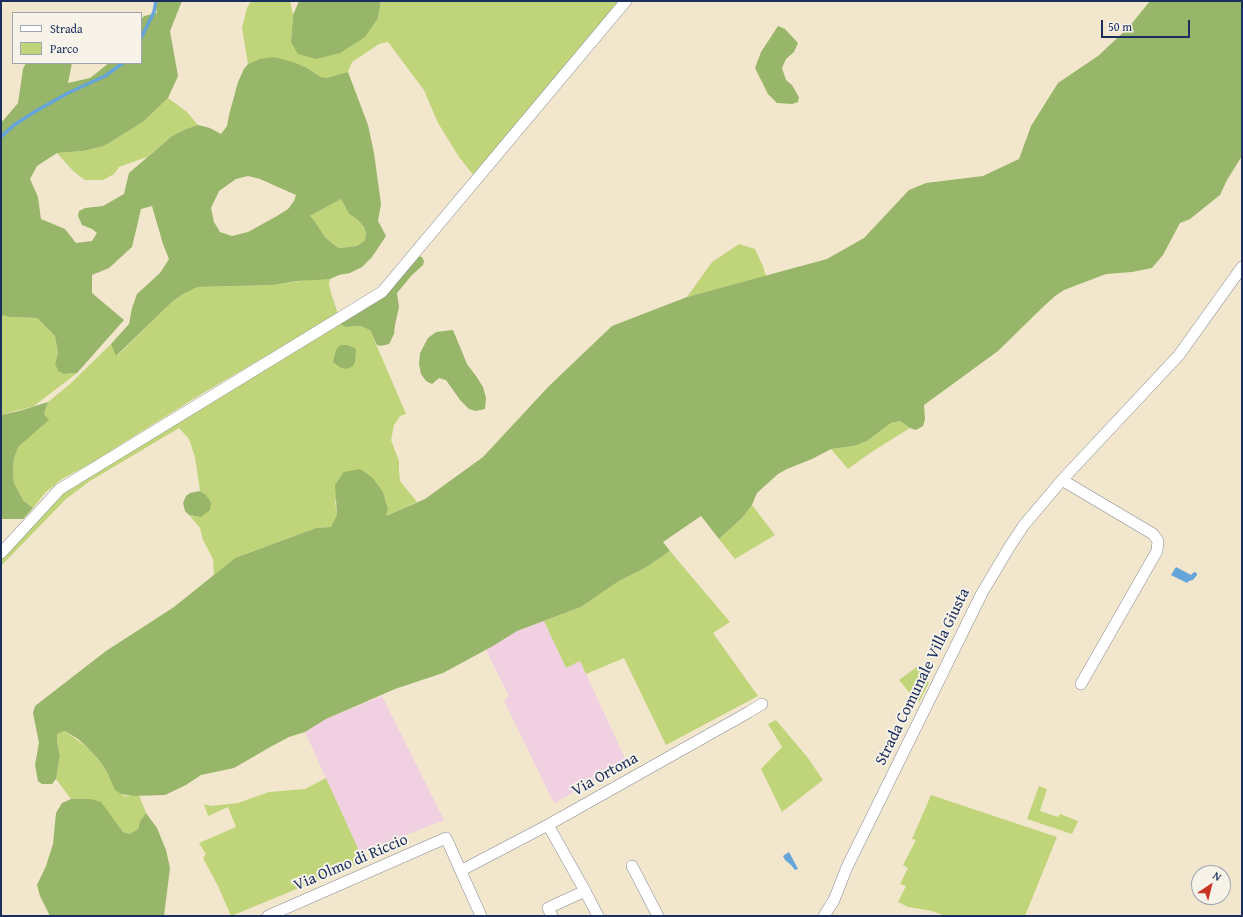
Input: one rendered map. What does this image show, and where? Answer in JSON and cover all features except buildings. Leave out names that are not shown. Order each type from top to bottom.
[{"type":"street","points":[[1,553],[60,489],[382,292],[626,1]]},
{"type":"street","name":"Strada Comunale Villa Giusta","points":[[834,900],[847,867],[982,593],[1010,546],[1024,525],[1062,480],[1179,355],[1242,267]]},
{"type":"street","points":[[1062,480],[1153,534],[1158,541],[1157,551],[1081,684]]},
{"type":"street","name":"Via Ortona","points":[[462,870],[548,825],[762,704]]},
{"type":"street","points":[[548,825],[598,916]]},
{"type":"street","name":"Via Olmo di Riccio","points":[[268,916],[446,838],[462,870]]},
{"type":"street","points":[[632,866],[658,916]]},
{"type":"street","points":[[462,870],[481,916]]},
{"type":"street","points":[[552,916],[548,908],[585,891]]},
{"type":"street","points":[[824,916],[834,900]]},
{"type":"street","points":[[832,916],[834,900]]},
{"type":"shaded area","points":[[544,621],[566,668],[580,661],[627,763],[554,803],[504,701],[509,696],[486,650],[517,631]]},
{"type":"shaded area","points":[[382,696],[444,820],[360,853],[305,732],[326,719]]},
{"type":"green space","points":[[155,1],[182,1],[170,31],[178,76],[168,98],[143,122],[104,146],[83,151],[57,153],[37,166],[30,179],[38,197],[41,219],[65,229],[76,243],[92,241],[97,233],[82,225],[78,216],[79,211],[85,208],[103,206],[124,194],[129,173],[172,136],[198,125],[210,128],[221,134],[227,126],[238,82],[244,69],[248,64],[260,59],[274,57],[293,62],[307,68],[321,77],[327,78],[348,72],[368,125],[374,153],[381,204],[378,221],[386,236],[372,257],[362,267],[350,273],[339,275],[330,279],[298,281],[273,285],[198,287],[183,294],[172,302],[116,356],[111,344],[129,324],[132,308],[137,294],[160,273],[169,259],[152,206],[141,209],[132,247],[109,268],[92,275],[92,293],[124,320],[77,373],[64,374],[58,371],[55,363],[58,353],[55,336],[37,318],[10,317],[1,315],[1,123],[18,103],[23,69],[26,64],[72,64],[68,83],[90,78],[108,64],[142,64],[142,19],[144,16],[157,13]],"holes":[[[248,176],[260,179],[296,195],[294,201],[288,209],[248,232],[232,236],[220,232],[214,222],[211,208],[219,191],[236,179]],[[341,199],[349,214],[358,220],[364,227],[366,233],[365,240],[357,246],[339,248],[325,237],[310,216]]]},
{"type":"green space","points":[[251,1],[290,1],[293,15],[291,42],[378,18],[381,1],[619,1],[596,31],[474,176],[459,157],[438,123],[424,90],[388,42],[379,44],[352,62],[348,72],[327,79],[307,68],[260,59],[248,64],[242,28],[247,8]]},
{"type":"green space","points":[[299,1],[381,1],[378,18],[365,37],[340,53],[316,59],[298,54],[291,42],[293,15]]},
{"type":"green space","points":[[1150,1],[1242,1],[1242,156],[1227,180],[1220,195],[1190,219],[1180,223],[1163,255],[1152,268],[1132,272],[1106,274],[1064,290],[1043,307],[998,351],[924,405],[925,419],[923,426],[916,430],[900,421],[891,423],[867,441],[854,446],[831,449],[812,459],[787,469],[778,474],[757,493],[752,505],[742,518],[719,539],[701,516],[663,542],[670,551],[645,568],[619,581],[581,607],[517,631],[443,673],[395,689],[326,719],[305,732],[289,737],[234,768],[201,775],[186,785],[165,795],[133,796],[121,794],[115,790],[107,772],[99,760],[78,739],[65,731],[57,734],[60,755],[56,779],[52,784],[42,784],[38,781],[35,765],[39,743],[33,713],[35,706],[106,651],[174,607],[235,558],[316,528],[331,527],[337,514],[335,485],[344,472],[360,469],[373,478],[383,492],[388,509],[386,516],[425,499],[483,457],[549,386],[612,326],[687,297],[827,259],[864,238],[909,190],[926,183],[983,176],[1019,159],[1031,126],[1058,83],[1098,56],[1129,27]]},
{"type":"green space","points":[[778,26],[785,29],[798,43],[794,52],[786,59],[782,68],[786,80],[792,85],[799,97],[798,102],[792,104],[777,103],[768,94],[755,68],[761,52]]},
{"type":"green space","points":[[168,98],[187,112],[198,125],[172,136],[147,157],[119,167],[114,174],[103,180],[85,180],[73,171],[57,153],[83,151],[104,146],[143,122]]},
{"type":"green space","points":[[341,199],[349,214],[358,220],[364,227],[366,233],[365,240],[357,246],[339,248],[325,237],[310,216]]},
{"type":"green space","points":[[739,244],[755,249],[766,276],[687,297],[712,262]]},
{"type":"green space","points":[[417,256],[422,257],[424,261],[423,265],[412,275],[397,293],[399,307],[394,334],[389,344],[381,346],[377,345],[370,330],[360,326],[346,327],[342,325],[341,320]]},
{"type":"green space","points":[[315,279],[330,279],[329,284],[331,293],[338,314],[203,393],[88,465],[62,479],[45,493],[33,508],[23,500],[14,483],[14,459],[18,447],[48,419],[44,414],[48,402],[70,384],[111,344],[117,356],[172,302],[183,294],[198,287],[273,285]]},
{"type":"green space","points":[[1,315],[10,317],[37,318],[55,336],[58,353],[55,363],[64,374],[77,373],[34,406],[1,415]]},
{"type":"green space","points":[[341,320],[346,327],[360,326],[370,330],[406,414],[400,416],[394,425],[391,440],[399,461],[400,481],[417,502],[386,516],[388,509],[383,492],[373,478],[335,501],[337,514],[331,527],[316,528],[235,558],[214,575],[213,559],[203,540],[200,528],[189,515],[201,517],[205,494],[200,491],[195,457],[189,439],[179,428],[90,481],[66,499],[1,566],[1,557],[57,495]]},
{"type":"green space","points":[[453,330],[467,364],[483,387],[486,398],[485,409],[476,411],[469,409],[460,400],[446,380],[439,378],[432,384],[426,381],[421,374],[419,364],[420,353],[428,338],[436,332]]},
{"type":"green space","points":[[340,345],[347,345],[355,348],[356,350],[355,362],[353,366],[347,369],[341,368],[333,362],[336,350]]},
{"type":"green space","points":[[48,402],[44,414],[49,420],[18,447],[14,459],[14,483],[23,500],[33,508],[23,519],[1,519],[1,415]]},
{"type":"green space","points":[[900,421],[910,428],[870,453],[848,469],[831,449],[854,446],[867,441],[891,423]]},
{"type":"green space","points":[[200,491],[205,494],[211,503],[210,510],[201,517],[189,515],[185,511],[183,503],[186,496],[190,493]]},
{"type":"green space","points":[[752,505],[775,535],[735,559],[719,539],[742,518]]},
{"type":"green space","points":[[670,551],[730,622],[713,633],[758,696],[666,745],[624,658],[586,674],[580,661],[566,668],[544,621],[581,607],[619,581],[645,568]]},
{"type":"green space","points":[[918,666],[929,683],[919,702],[899,680]]},
{"type":"green space","points":[[776,720],[808,758],[823,780],[782,812],[761,769],[782,747],[768,724]]},
{"type":"green space","points":[[65,731],[88,748],[99,760],[107,772],[115,789],[125,796],[139,795],[146,813],[140,821],[138,829],[130,834],[123,832],[112,818],[90,799],[71,799],[56,779],[60,755],[57,734]]},
{"type":"green space","points":[[326,778],[360,853],[360,863],[231,916],[219,888],[203,858],[206,854],[199,843],[236,827],[228,807],[208,816],[204,804],[211,806],[238,803],[269,792],[305,789]]},
{"type":"green space","points":[[1039,786],[1047,789],[1040,811],[1058,817],[1060,814],[1078,821],[1072,834],[1027,819]]},
{"type":"green space","points":[[931,795],[1057,837],[1025,916],[945,916],[932,911],[908,907],[898,902],[906,886],[900,884],[908,868],[903,865],[916,840],[912,839]]},
{"type":"green space","points":[[71,799],[90,799],[101,802],[123,832],[130,834],[138,829],[140,821],[146,813],[157,828],[166,850],[170,868],[164,916],[50,916],[40,896],[37,885],[46,866],[53,844],[56,813],[62,803]]},
{"type":"water","points":[[1176,567],[1191,575],[1194,572],[1197,573],[1197,575],[1193,580],[1187,583],[1171,575]]},
{"type":"water","points":[[789,852],[798,869],[795,870],[785,860],[783,856]]},
{"type":"waterway","points":[[142,36],[154,12],[156,1]]},
{"type":"waterway","points":[[1,137],[14,125],[36,111],[68,93],[105,76],[122,64]]}]
